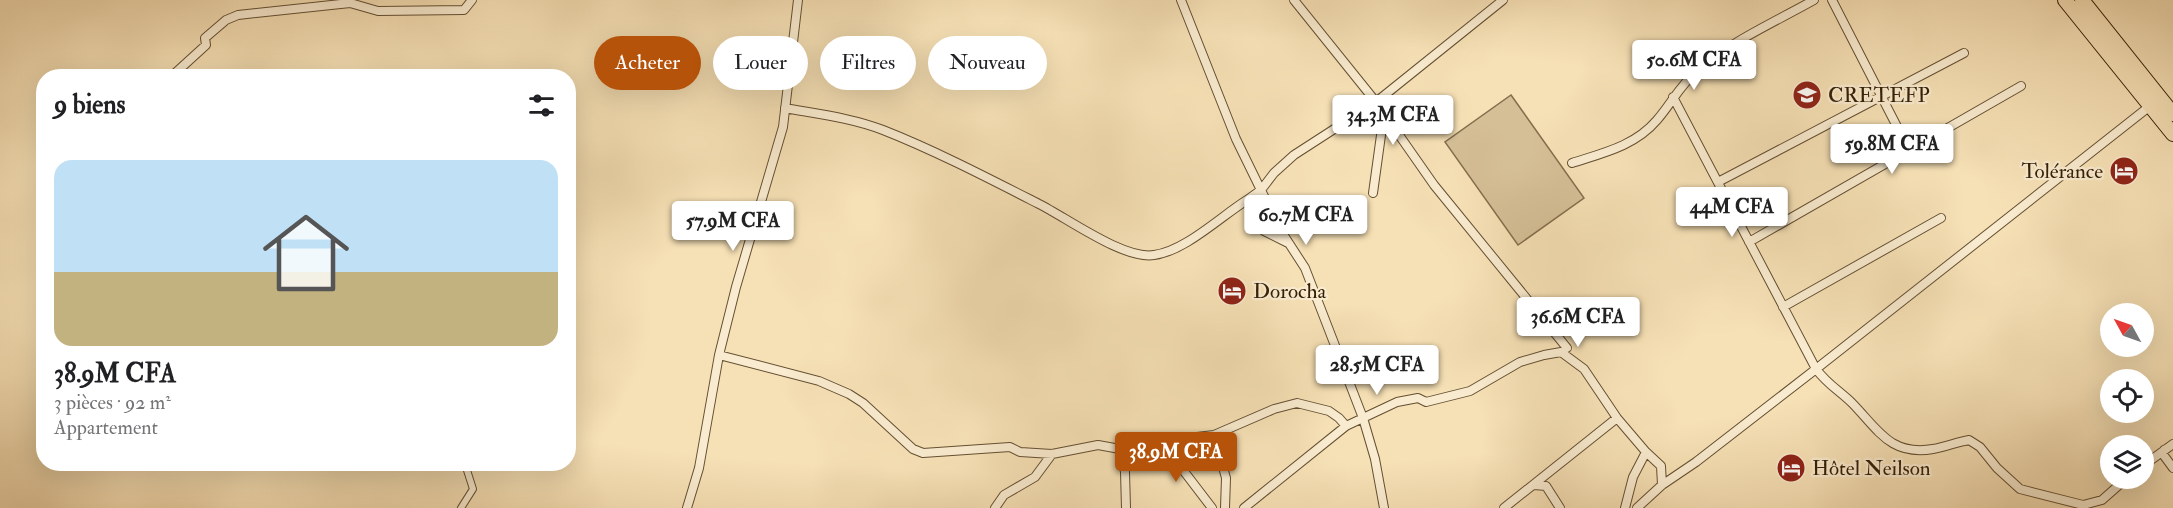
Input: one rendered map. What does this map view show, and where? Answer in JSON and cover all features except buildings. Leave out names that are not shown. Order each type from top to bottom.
[{"type":"highway","points":[[2066,0],[2173,134]]},
{"type":"highway","points":[[2082,0],[2173,114]]},
{"type":"street","points":[[180,69],[206,45],[205,38],[226,20],[238,15],[350,3],[378,11],[464,10],[472,0]]},
{"type":"street","points":[[687,508],[699,468],[719,355],[758,209],[780,138],[798,0]]},
{"type":"street","points":[[1180,0],[1236,139],[1288,243],[1305,268],[1363,418],[1375,459],[1384,508]]},
{"type":"street","points":[[1294,0],[1376,102],[1434,185],[1567,348]]},
{"type":"street","points":[[785,108],[881,129],[1040,204],[1108,243],[1129,252],[1152,256],[1175,249],[1261,190],[1274,173],[1294,155],[1376,102],[1503,0]]},
{"type":"street","points":[[1572,163],[1631,142],[1656,122],[1680,87],[1698,70],[1724,51],[1814,0]]},
{"type":"street","points":[[1832,0],[1909,150]]},
{"type":"street","points":[[1718,182],[1964,53]]},
{"type":"street","points":[[1749,242],[2021,86]]},
{"type":"street","points":[[1673,97],[1816,369],[1826,382],[1852,404],[1876,431],[1899,448],[1932,449],[1969,440],[1980,447],[1997,468],[2020,489],[2083,505],[2102,504],[2116,489]]},
{"type":"street","points":[[1373,193],[1382,128],[1376,102]]},
{"type":"street","points":[[1637,508],[1662,485],[1696,462],[1816,369],[2150,106]]},
{"type":"street","points":[[1247,200],[1250,210],[1261,223],[1264,231],[1288,243]]},
{"type":"street","points":[[1784,307],[1941,218]]},
{"type":"street","points":[[1244,508],[1346,426],[1397,402],[1418,398],[1426,402],[1470,391],[1520,362],[1561,352],[1584,369],[1617,418],[1661,466],[1662,485]]},
{"type":"street","points":[[719,355],[819,381],[849,394],[863,403],[913,449],[923,453],[1010,447],[1020,452],[1052,454],[1098,445],[1120,449],[1154,442],[1214,435],[1274,409],[1297,403],[1329,411],[1346,426]]},
{"type":"street","points":[[1504,508],[1617,418]]},
{"type":"street","points":[[1214,435],[1226,478],[1225,508]]},
{"type":"street","points":[[1154,442],[1170,453],[1212,508]]},
{"type":"street","points":[[2154,458],[2173,443]]},
{"type":"street","points":[[1120,449],[1125,472],[1126,508]]},
{"type":"street","points":[[1616,508],[1627,504],[1633,477],[1646,452]]},
{"type":"street","points":[[2162,453],[2173,468]]},
{"type":"street","points":[[995,508],[1004,495],[1035,477],[1052,454]]},
{"type":"street","points":[[461,508],[473,489],[467,471]]},
{"type":"street","points":[[1534,485],[1546,486],[1560,508]]},
{"type":"shaded area","points":[[1511,95],[1584,198],[1518,245],[1445,142]]},
{"type":"place","name":"CRETEFP","points":[[1807,95]]},
{"type":"place","name":"Tolérance","points":[[2124,171]]},
{"type":"place","name":"Dorocha","points":[[1232,291]]},
{"type":"place","name":"Hôtel Neilson","points":[[1791,468]]}]
